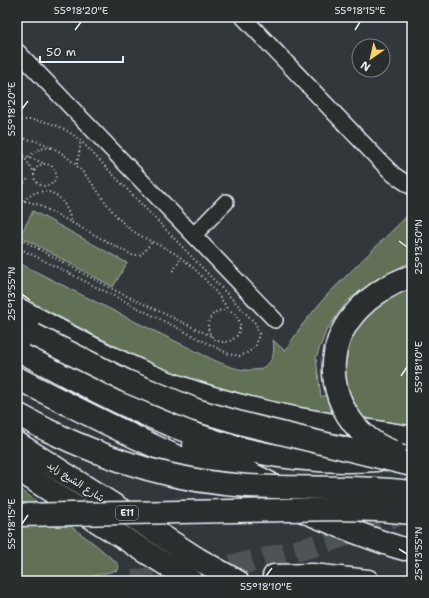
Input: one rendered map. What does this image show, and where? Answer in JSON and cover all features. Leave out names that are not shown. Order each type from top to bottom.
[{"type":"highway","points":[[412,276],[376,294],[348,321],[336,350],[334,371],[340,402],[357,429],[382,448],[412,457]]},
{"type":"highway","points":[[26,331],[126,382],[196,410],[244,424],[412,465]]},
{"type":"highway","points":[[17,349],[120,402],[172,426],[199,436],[240,448],[261,453],[302,458],[373,460],[412,457]]},
{"type":"highway","points":[[17,378],[137,438],[232,482],[364,536],[408,550]]},
{"type":"highway","points":[[120,402],[154,424],[230,464],[408,550]]},
{"type":"highway","points":[[17,414],[46,430],[94,452],[153,471],[200,480],[246,486],[346,488],[412,492]]},
{"type":"highway","name":"شارع الشيخ زايد","points":[[17,443],[198,558],[238,581]]},
{"type":"highway","name":"E11","points":[[17,469],[192,581]]},
{"type":"highway","points":[[17,515],[352,509],[412,513]]},
{"type":"highway","points":[[274,576],[333,577],[368,581]]},
{"type":"main road","points":[[17,307],[128,364],[181,386],[213,397],[281,415],[412,436]]},
{"type":"street","points":[[242,17],[379,160],[394,175],[412,187]]},
{"type":"street","points":[[17,51],[275,320]]},
{"type":"street","points":[[194,235],[226,202]]},
{"type":"path","points":[[17,121],[39,120],[50,122],[69,131],[80,140],[256,324],[259,334],[256,345],[249,352],[240,356],[229,354],[17,248]]},
{"type":"path","points":[[17,138],[31,139],[48,145],[77,164],[116,216],[128,227],[140,236],[181,258],[190,266],[212,288],[224,302],[228,310],[236,316],[239,321],[240,326],[237,335],[234,339],[224,343],[214,340],[207,327],[210,317],[218,311],[228,310]]},
{"type":"path","points":[[77,164],[80,140]]},
{"type":"path","points":[[29,157],[40,149],[55,149]]},
{"type":"path","points":[[17,151],[44,164],[52,166],[57,173],[55,182],[52,185],[45,186],[39,184],[36,181],[34,172],[22,154]]},
{"type":"path","points":[[34,172],[36,168],[44,164]]},
{"type":"path","points":[[17,187],[28,179]]},
{"type":"path","points":[[45,186],[45,191]]},
{"type":"path","points":[[24,201],[32,194],[45,191],[53,194],[59,197],[64,204],[73,223]]},
{"type":"path","points":[[17,200],[39,205],[132,255],[141,255],[152,242]]},
{"type":"path","points":[[17,237],[108,287],[211,336]]},
{"type":"path","points":[[173,271],[181,258]]},
{"type":"green space","points":[[33,211],[127,263],[113,287],[20,236]]},
{"type":"green space","points":[[412,211],[412,261],[375,280],[346,302],[326,331],[316,358],[321,397],[338,390],[336,374],[361,314],[412,284],[412,427],[309,413],[238,396],[177,376],[86,331],[17,294],[17,262],[228,366],[244,370],[258,369],[268,364],[271,359],[274,347],[273,340],[285,351],[302,325],[327,295]]},
{"type":"green space","points":[[17,487],[96,545],[119,565],[118,570],[73,581],[17,581]]},
{"type":"tunnel","points":[[133,581],[220,568],[285,554],[345,536],[409,510]]}]
